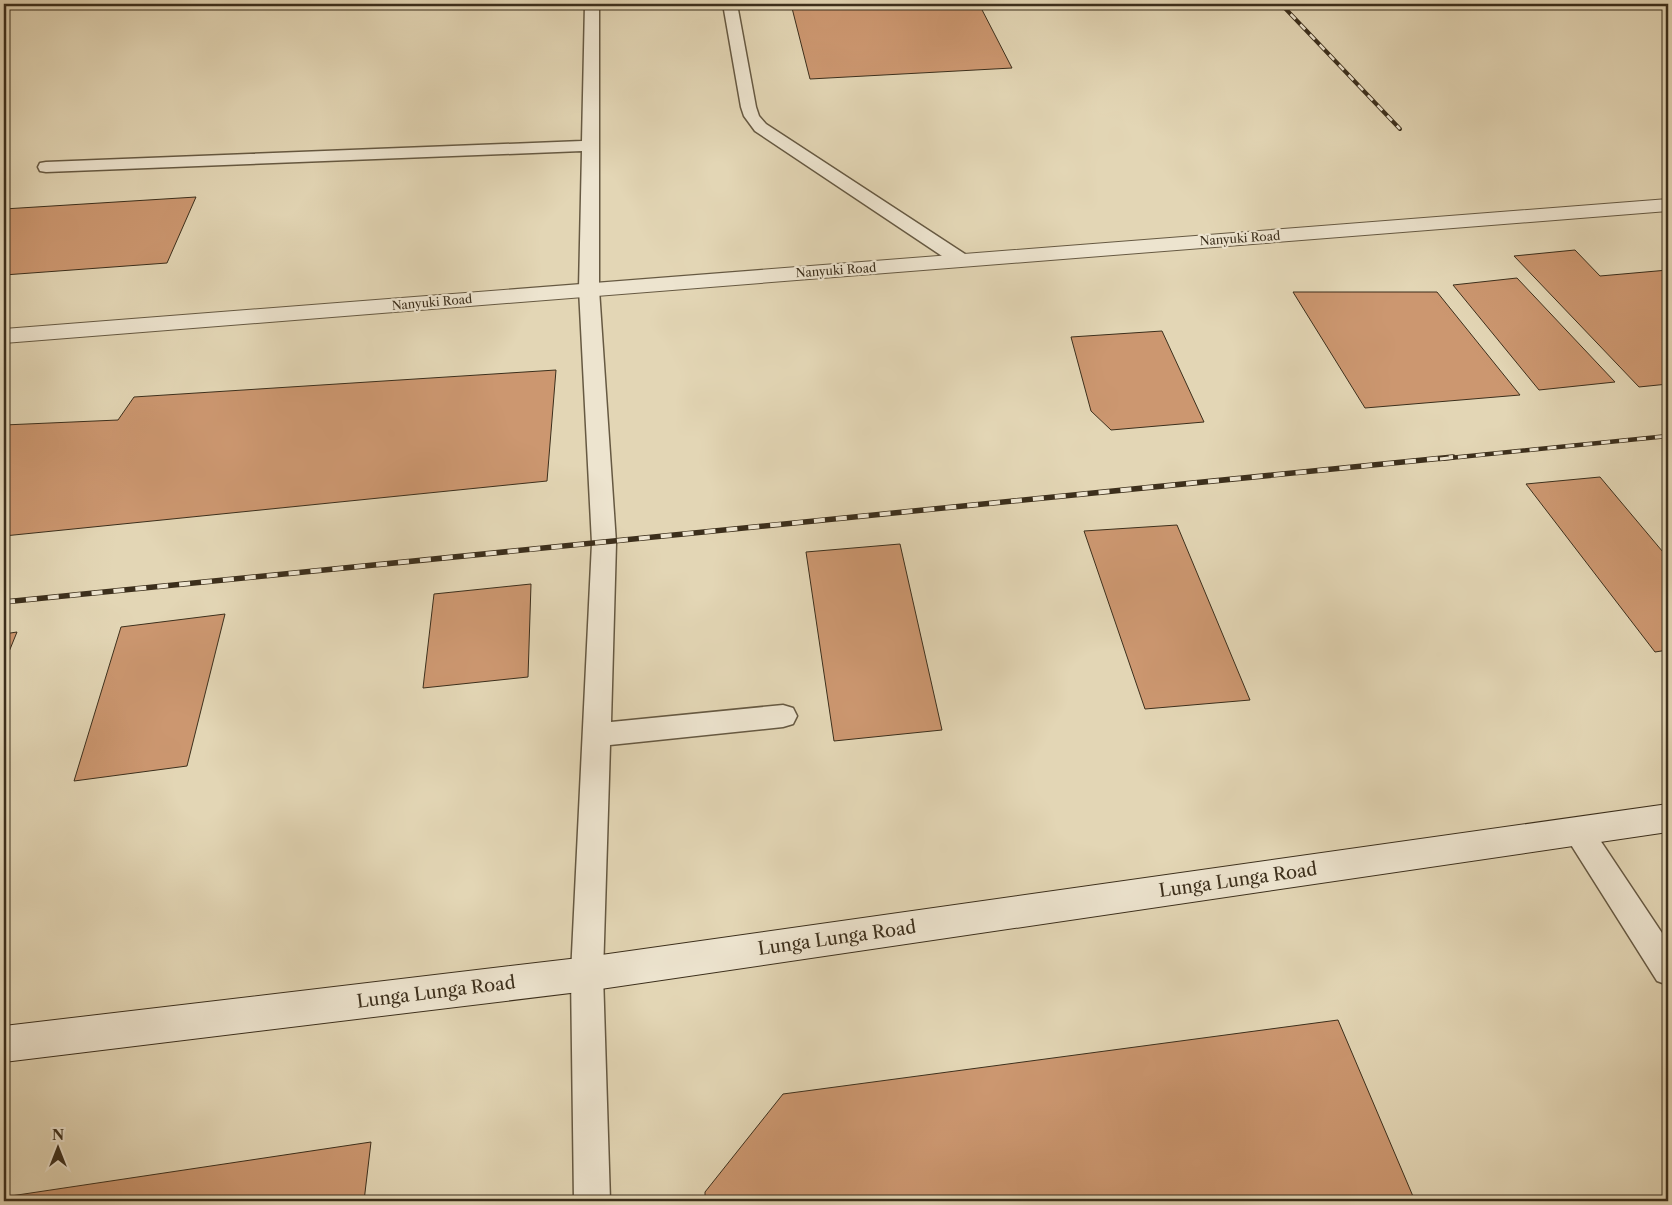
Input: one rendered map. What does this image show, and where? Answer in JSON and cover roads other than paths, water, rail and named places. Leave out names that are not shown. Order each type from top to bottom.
[{"type":"street","name":"Nanyuki Road","points":[[4,336],[1668,205]]},
{"type":"street","name":"Lunga Lunga Road","points":[[4,1044],[587,974],[1668,818]]},
{"type":"lane","points":[[592,4],[589,289],[604,543],[587,974],[592,1201]]},
{"type":"lane","points":[[730,4],[747,96],[748,111],[755,121],[765,132],[961,260]]},
{"type":"lane","points":[[46,168],[591,146]]},
{"type":"lane","points":[[597,735],[783,716]]},
{"type":"lane","points":[[1578,831],[1668,970]]},
{"type":"railway","points":[[1281,4],[1400,129]]},
{"type":"railway","points":[[1440,459],[1668,436]]},
{"type":"railway","points":[[4,602],[1453,457]]}]
